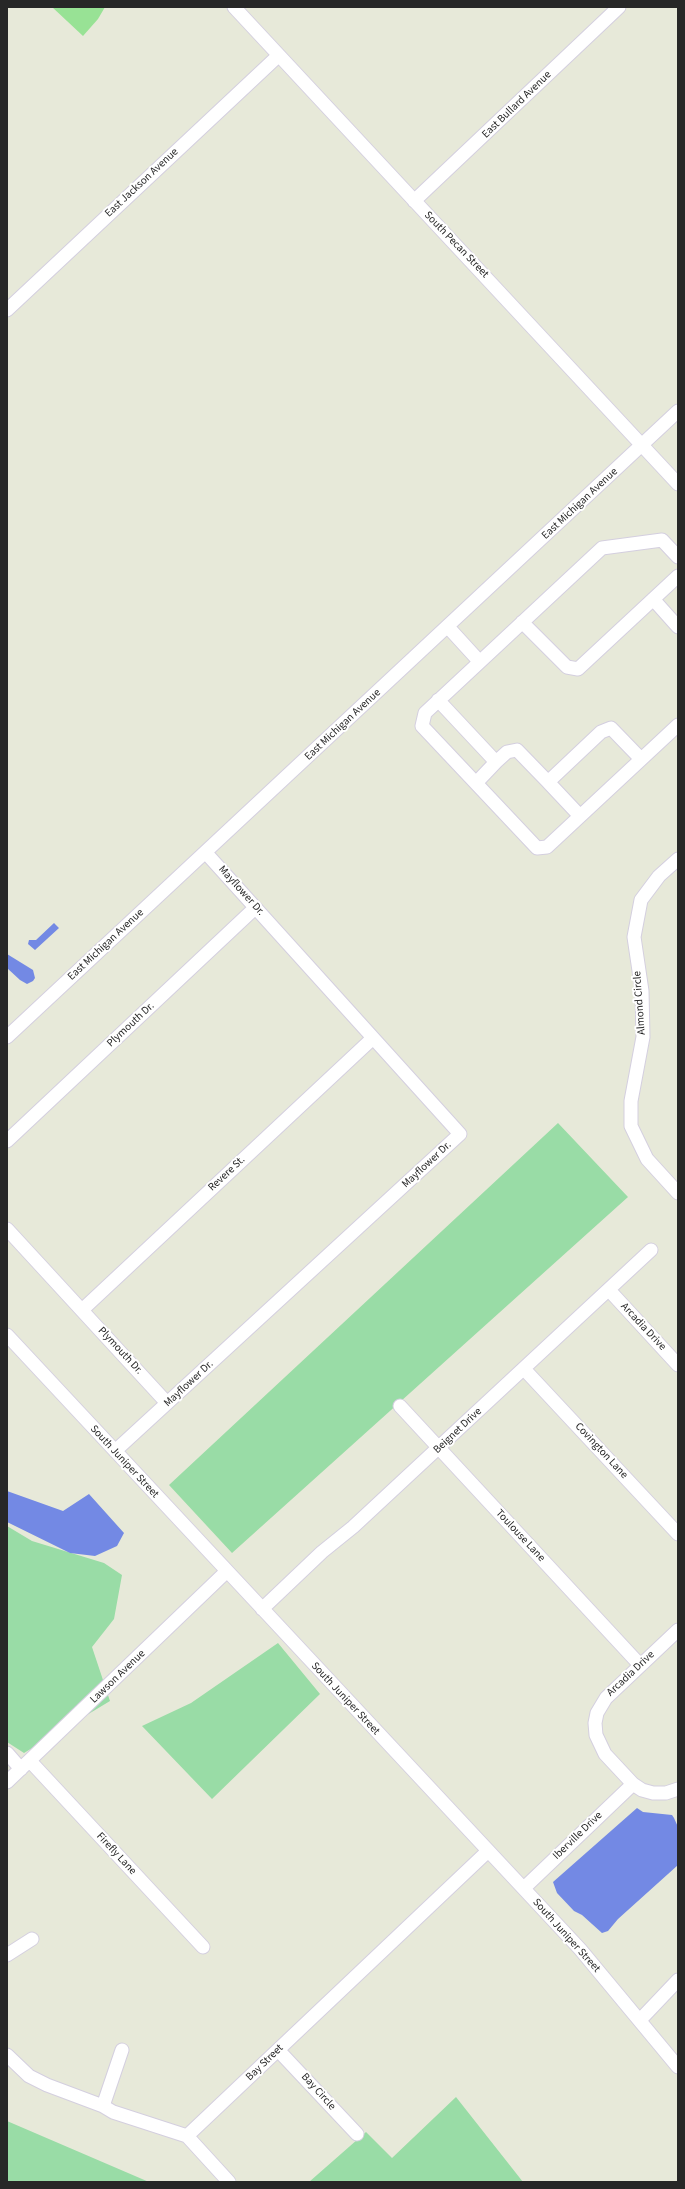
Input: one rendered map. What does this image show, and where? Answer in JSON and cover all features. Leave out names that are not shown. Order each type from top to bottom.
[{"type":"street","name":"East Bullard Avenue","points":[[414,201],[619,7]]},
{"type":"street","name":"South Pecan Street","points":[[237,8],[278,56],[678,484]]},
{"type":"street","name":"East Jackson Avenue","points":[[7,310],[278,56]]},
{"type":"street","name":"East Michigan Avenue","points":[[7,1037],[206,853],[678,411]]},
{"type":"street","points":[[678,556],[662,540],[602,548],[438,700],[425,713],[422,726],[537,848],[547,846],[678,725]]},
{"type":"street","points":[[522,622],[567,667],[578,669],[678,576]]},
{"type":"street","points":[[653,599],[678,627]]},
{"type":"street","points":[[448,627],[479,661]]},
{"type":"street","points":[[438,700],[496,762]]},
{"type":"street","points":[[548,782],[601,732],[611,728],[641,759]]},
{"type":"street","points":[[476,783],[507,752],[518,750],[580,816]]},
{"type":"street","name":"Mayflower Dr.","points":[[115,1451],[460,1134],[206,853]]},
{"type":"street","name":"Almond Circle","points":[[678,860],[659,876],[641,900],[634,937],[642,992],[643,1037],[631,1101],[632,1126],[647,1159],[678,1193]]},
{"type":"street","name":"Plymouth Dr.","points":[[7,1141],[256,908]]},
{"type":"street","name":"Revere St.","points":[[82,1310],[373,1038]]},
{"type":"street","name":"Plymouth Dr.","points":[[7,1229],[167,1403]]},
{"type":"street","name":"Beignet Drive","points":[[262,1609],[439,1448],[651,1250]]},
{"type":"street","name":"Arcadia Drive","points":[[609,1290],[678,1365]]},
{"type":"street","name":"South Juniper Street","points":[[7,1335],[580,1949],[678,2067]]},
{"type":"street","name":"Covington Lane","points":[[524,1369],[678,1534]]},
{"type":"street","name":"Toulouse Lane","points":[[400,1406],[640,1666]]},
{"type":"street","name":"Lawson Avenue","points":[[7,1782],[227,1571]]},
{"type":"street","name":"Arcadia Drive","points":[[678,1630],[606,1698],[597,1713],[595,1723],[597,1739],[605,1754],[633,1784],[642,1790],[653,1793],[666,1793],[678,1789]]},
{"type":"street","name":"Firefly Lane","points":[[7,1753],[26,1765],[203,1947]]},
{"type":"street","name":"Iberville Drive","points":[[524,1888],[633,1784]]},
{"type":"street","name":"Bay Street","points":[[187,2136],[488,1851]]},
{"type":"street","points":[[7,1955],[32,1939]]},
{"type":"street","points":[[640,2020],[678,1980]]},
{"type":"street","points":[[103,2106],[122,2050]]},
{"type":"street","name":"Bay Circle","points":[[278,2050],[357,2134]]},
{"type":"street","points":[[7,2055],[29,2076],[47,2085],[103,2106],[113,2112],[187,2136],[229,2182]]},
{"type":"green space","points":[[52,7],[105,7],[98,19],[83,36]]},
{"type":"green space","points":[[558,1123],[628,1197],[232,1553],[169,1485]]},
{"type":"green space","points":[[7,1526],[32,1541],[104,1563],[122,1575],[114,1619],[92,1647],[110,1701],[24,1753],[7,1742]]},
{"type":"green space","points":[[278,1643],[320,1694],[212,1799],[142,1726],[191,1703]]},
{"type":"green space","points":[[456,2097],[523,2182],[309,2182],[366,2132],[392,2158]]},
{"type":"green space","points":[[7,2121],[149,2182],[7,2182]]},
{"type":"water","points":[[54,923],[59,928],[35,950],[28,944],[29,940],[36,940]]},
{"type":"water","points":[[7,954],[33,970],[35,978],[33,981],[27,984],[20,980],[7,968]]},
{"type":"water","points":[[7,1491],[63,1511],[89,1494],[124,1533],[117,1546],[95,1556],[70,1553],[7,1522]]},
{"type":"water","points":[[637,1808],[643,1812],[672,1815],[678,1827],[678,1865],[618,1919],[608,1931],[602,1933],[582,1915],[574,1911],[557,1893],[553,1882]]}]
